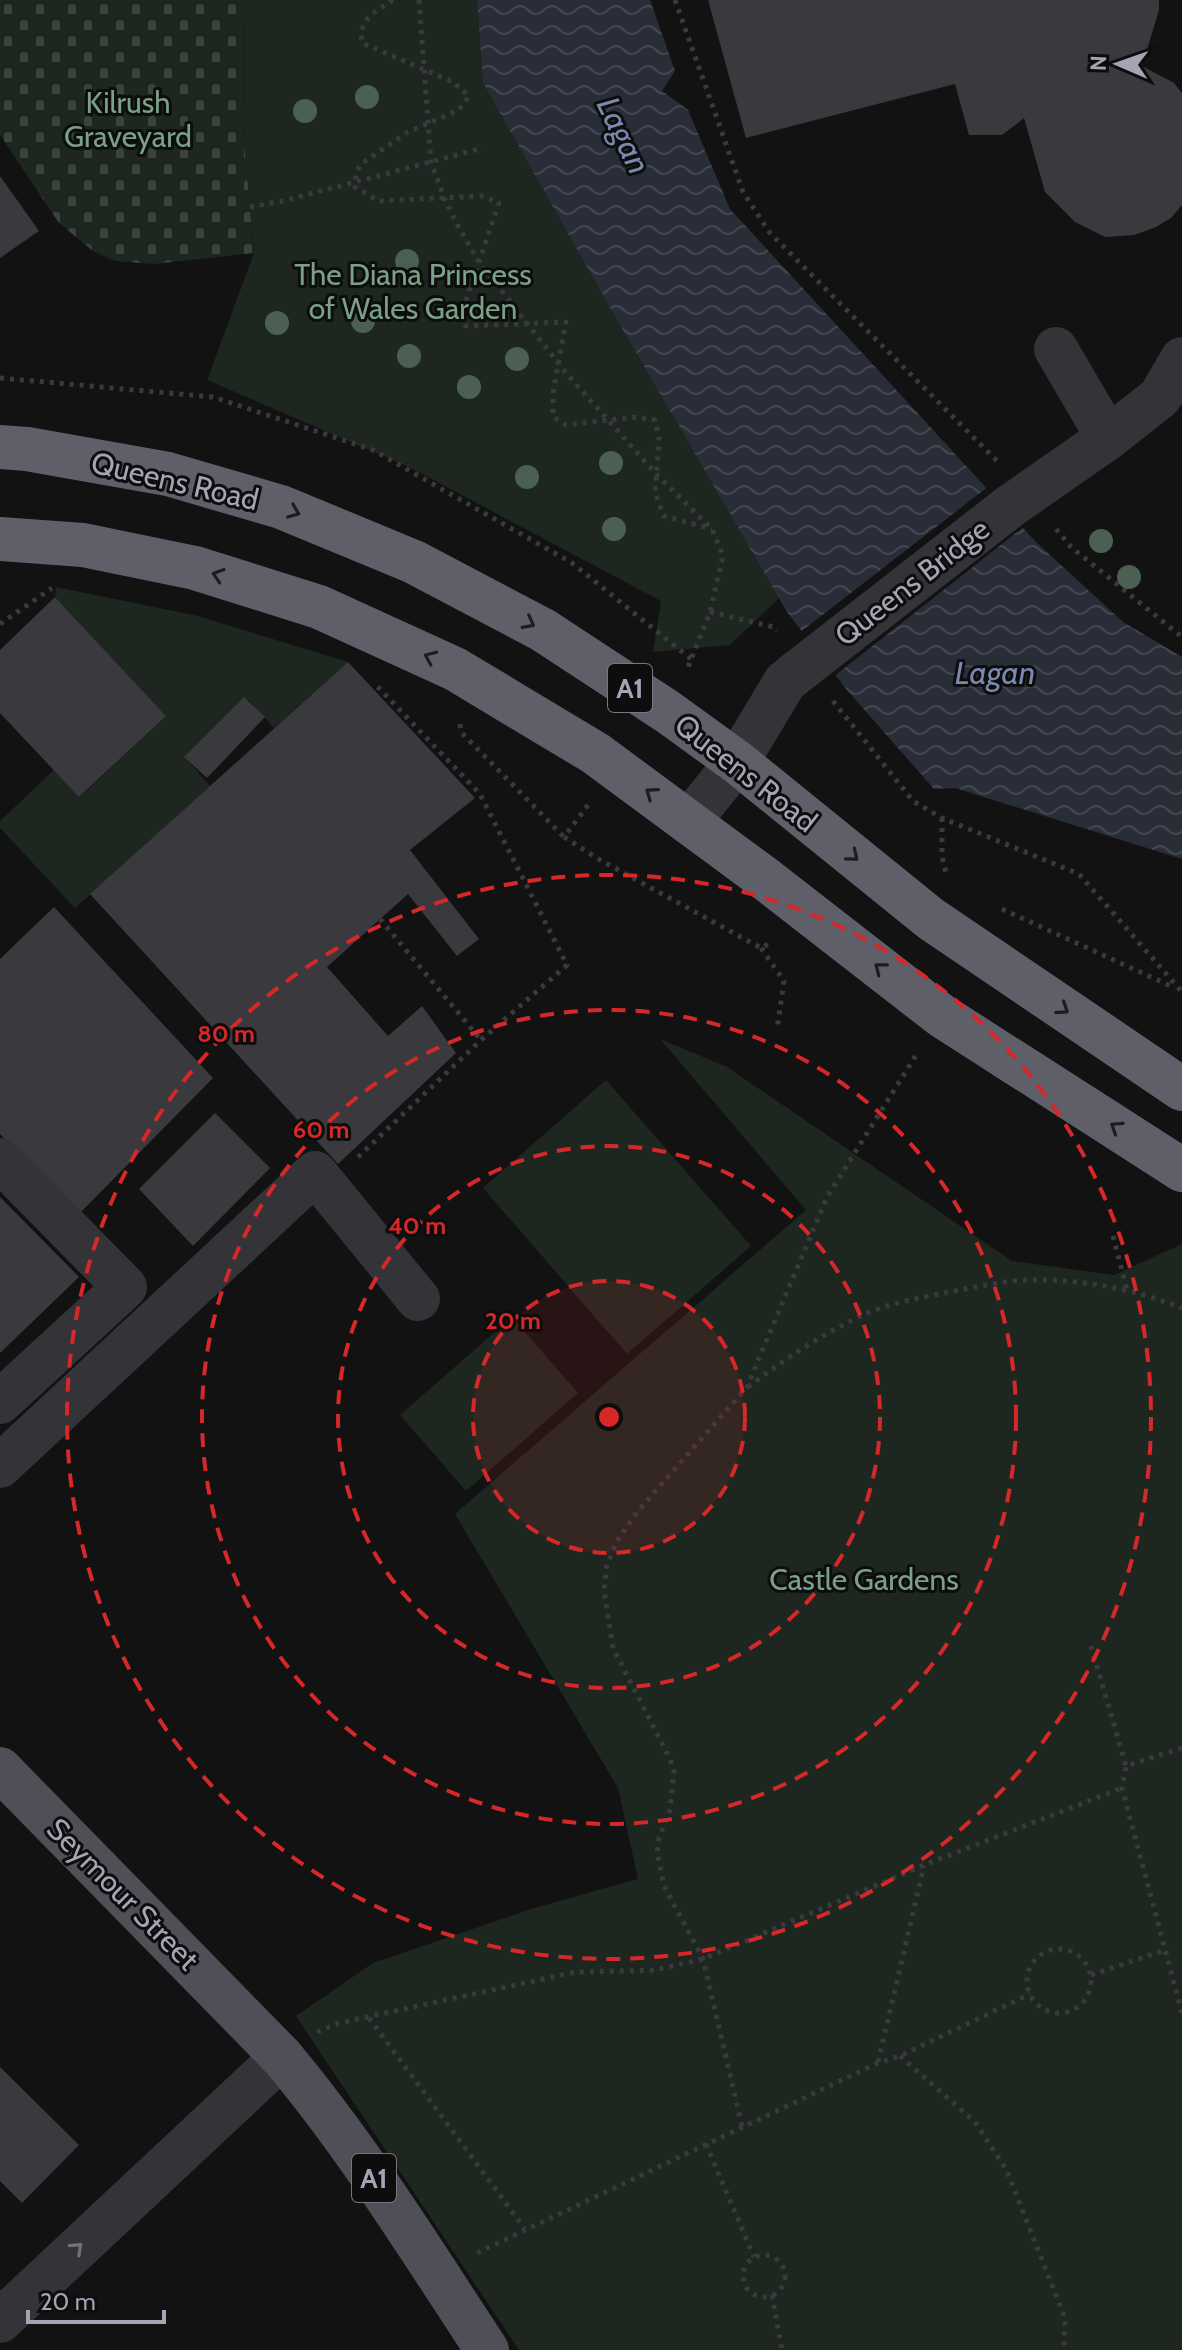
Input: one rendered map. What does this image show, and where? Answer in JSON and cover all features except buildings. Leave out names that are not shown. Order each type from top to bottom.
[{"type":"highway","name":"Queens Road","points":[[0,447],[168,474],[281,507],[414,562],[543,630],[668,712],[737,762],[931,919],[1182,1089]]},
{"type":"highway","name":"A1","points":[[0,539],[83,545],[195,568],[319,607],[455,669],[595,753],[689,821],[942,1016],[1182,1170]]},
{"type":"main road","name":"Seymour Street","points":[[0,1769],[279,2054]]},
{"type":"main road","name":"A1","points":[[279,2054],[322,2105],[395,2207],[487,2350]]},
{"type":"lane","points":[[1056,349],[1108,438]]},
{"type":"lane","name":"Queens Bridge","points":[[689,821],[737,762],[785,682],[801,667],[1018,500],[1108,438],[1160,397],[1182,359]]},
{"type":"lane","points":[[0,1160],[125,1287],[0,1402]]},
{"type":"lane","points":[[0,1466],[315,1173],[418,1299]]},
{"type":"lane","points":[[0,2321],[279,2054]]},
{"type":"path","points":[[393,0],[366,18],[361,33],[362,43],[453,82],[469,96],[459,110],[408,132],[361,164],[356,173],[355,187],[379,201],[482,196],[499,203],[461,315],[465,326],[566,322],[553,393],[553,417],[566,425],[636,417],[655,420],[659,439],[655,493],[664,516],[712,529]]},
{"type":"path","points":[[419,0],[431,162],[445,200],[479,262],[559,364],[657,475],[712,529],[723,556],[710,612],[685,676]]},
{"type":"path","points":[[675,0],[743,192],[770,233],[1018,500],[1182,637]]},
{"type":"path","points":[[250,207],[483,148]]},
{"type":"path","points":[[0,378],[213,397],[373,450],[572,563],[691,659]]},
{"type":"path","points":[[0,624],[56,586]]},
{"type":"path","points":[[710,612],[774,627],[801,667],[913,801],[942,818],[1079,874],[1181,991]]},
{"type":"path","points":[[455,669],[461,732],[564,837],[761,948],[784,981],[777,1029]]},
{"type":"path","points":[[326,1187],[481,1040],[567,965],[480,794],[370,679]]},
{"type":"path","points":[[564,837],[591,802]]},
{"type":"path","points":[[942,818],[942,856],[947,878]]},
{"type":"path","points":[[988,904],[1181,991]]},
{"type":"path","points":[[761,948],[814,918]]},
{"type":"path","points":[[380,919],[481,1040]]},
{"type":"path","points":[[747,1387],[827,1197],[922,1046]]},
{"type":"path","points":[[1113,1236],[1127,1290]]},
{"type":"path","points":[[742,2126],[703,1959],[664,1886],[657,1852],[670,1810],[672,1764],[613,1648],[604,1591],[607,1565],[617,1541],[638,1511],[747,1387],[802,1346],[864,1314],[924,1297],[1033,1280],[1127,1290],[1182,1308]]},
{"type":"path","points":[[1091,1646],[1126,1766],[1122,1788],[1182,2013]]},
{"type":"path","points":[[1126,1766],[1182,1748]]},
{"type":"path","points":[[279,2054],[339,2023],[576,1972],[655,1970],[703,1959],[924,1865],[1122,1788]]},
{"type":"path","points":[[878,2063],[924,1865]]},
{"type":"path","points":[[1091,1975],[1165,1950]]},
{"type":"path","points":[[1050,1951],[1071,1951],[1087,1966],[1091,1975],[1088,1996],[1074,2010],[1064,2013],[1044,2009],[1030,1994],[1028,1973],[1040,1956],[1050,1951]]},
{"type":"path","points":[[369,2017],[525,2229],[1030,1994]]},
{"type":"path","points":[[900,2056],[975,2122],[1006,2169],[1065,2318],[1064,2350]]},
{"type":"path","points":[[706,2144],[754,2258]]},
{"type":"path","points":[[771,2256],[783,2267],[783,2286],[772,2295],[756,2295],[748,2290],[743,2281],[745,2266],[754,2258],[771,2256]]},
{"type":"path","points":[[772,2295],[782,2350]]},
{"type":"green space","name":"Kilrush Graveyard","points":[[0,0],[244,0],[243,127],[254,253],[154,264],[115,261],[93,251],[59,223],[0,135]]},
{"type":"green space","name":"The Diana Princess of Wales Garden","points":[[244,0],[477,0],[483,83],[779,598],[730,645],[653,652],[661,601],[409,467],[207,380],[254,253],[243,127]]},
{"type":"green space","points":[[56,587],[198,616],[348,662],[274,728],[247,699],[185,757],[210,786],[75,908],[0,828],[0,821],[54,770],[80,797],[166,716],[55,597]]},
{"type":"green space","name":"Castle Gardens","points":[[660,1039],[727,1067],[1012,1261],[1114,1275],[1182,1244],[1182,2350],[519,2350],[296,2016],[373,1963],[534,1908],[638,1879],[618,1788],[455,1514],[806,1210]]},
{"type":"green space","points":[[606,1080],[751,1246],[627,1354],[483,1188]]},
{"type":"green space","points":[[512,1317],[578,1393],[466,1491],[400,1415]]},
{"type":"water","name":"Lagan","points":[[477,0],[650,0],[675,71],[662,91],[688,110],[730,209],[1036,542],[1123,622],[1182,657],[1182,859],[955,788],[934,789],[847,690],[787,612],[483,83]]},
{"type":"pier","points":[[989,486],[1026,525],[833,677],[798,634]]}]
